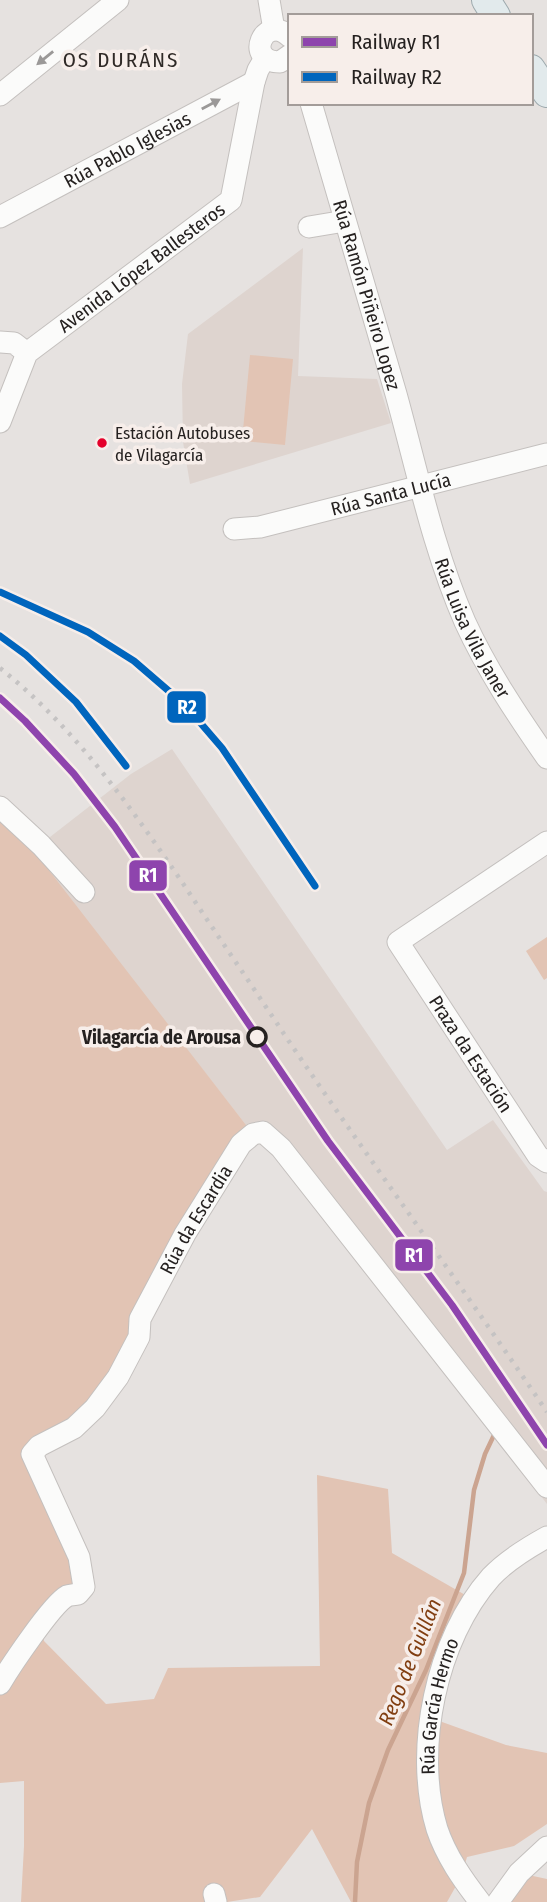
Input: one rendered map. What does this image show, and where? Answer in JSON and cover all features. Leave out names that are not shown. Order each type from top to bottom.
[{"type":"main road","points":[[533,72],[547,93]]},
{"type":"street","points":[[0,95],[118,0]]},
{"type":"street","name":"Avenida López Ballesteros","points":[[270,0],[286,47]]},
{"type":"street","name":"Avenida López Ballesteros","points":[[27,353],[231,200],[254,82],[265,58],[260,44],[264,35],[286,47]]},
{"type":"street","points":[[265,58],[280,62],[286,47]]},
{"type":"street","name":"Rúa Pablo Iglesias","points":[[0,217],[254,82]]},
{"type":"street","name":"Rúa Ramón Piñeiro Lopez","points":[[312,105],[396,393],[420,487]]},
{"type":"street","points":[[309,227],[345,221]]},
{"type":"street","points":[[0,342],[14,342],[27,353],[0,422]]},
{"type":"street","name":"Rúa Santa Lucía","points":[[234,529],[260,527],[547,454]]},
{"type":"street","name":"Rúa Luisa Vila Janer","points":[[420,487],[452,590],[466,622],[500,687],[547,758]]},
{"type":"street","points":[[0,807],[41,845],[84,892]]},
{"type":"street","name":"Praza da Estación","points":[[547,842],[398,942],[538,1156],[547,1163]]},
{"type":"street","name":"Rúa da Escardia","points":[[0,1684],[49,1615],[67,1596],[78,1594],[84,1587],[79,1557],[32,1454],[39,1446],[74,1428],[95,1408],[118,1377],[139,1337],[140,1319],[185,1234],[241,1144],[253,1134],[263,1132],[281,1148],[547,1487]]},
{"type":"street","name":"Rúa García Hermo","points":[[480,1902],[461,1877],[438,1830],[428,1789],[427,1752],[432,1711],[441,1673],[457,1628],[474,1600],[492,1577],[516,1555],[547,1537]]},
{"type":"street","points":[[498,1902],[519,1873],[547,1847]]},
{"type":"shaded area","points":[[303,248],[298,376],[377,379],[391,423],[190,484],[183,442],[182,384],[188,334]]},
{"type":"shaded area","points":[[250,355],[293,359],[285,445],[242,441]]},
{"type":"shaded area","points":[[172,749],[447,1150],[493,1120],[547,1192],[547,1504],[281,1148],[253,1134],[32,851],[131,774]]},
{"type":"shaded area","points":[[0,807],[253,1134],[241,1144],[118,1377],[39,1446],[84,1587],[41,1624],[44,1641],[106,1704],[154,1699],[168,1668],[320,1666],[317,1475],[388,1489],[392,1553],[474,1600],[431,1718],[506,1745],[547,1753],[547,1824],[514,1846],[467,1857],[461,1877],[447,1902],[351,1902],[312,1829],[260,1897],[227,1902],[21,1902],[24,1781],[0,1783]]},
{"type":"shaded area","points":[[547,937],[547,978],[544,980],[526,951]]},
{"type":"shaded area","points":[[519,1873],[547,1879],[547,1902],[498,1902]]},
{"type":"waterway","name":"Rego de Guillán","points":[[355,1902],[357,1862],[369,1803],[388,1750],[426,1670],[464,1573],[474,1490],[494,1435]]},
{"type":"railway","points":[[0,592],[88,632],[134,661],[185,705],[222,748],[315,886]]},
{"type":"railway","points":[[0,636],[26,655],[76,702],[126,766]]},
{"type":"railway","points":[[0,668],[27,691],[77,742],[143,826],[316,1081],[547,1412]]},
{"type":"rail line","name":"R2","points":[[0,592],[88,632],[134,661],[185,705],[222,748],[315,886]]},
{"type":"rail line","name":"R2","points":[[0,636],[26,655],[76,702],[126,766]]},
{"type":"rail line","name":"R1","points":[[0,698],[74,774],[115,827],[328,1141],[452,1305],[547,1445]]},
{"type":"place","name":"Estación Autobuses de Vilagarcía","points":[[102,443]]},
{"type":"place","name":"Vilagarcía de Arousa","points":[[257,1037]]},
{"type":"district","name":"OS DURÁNS","points":[[121,60]]}]
